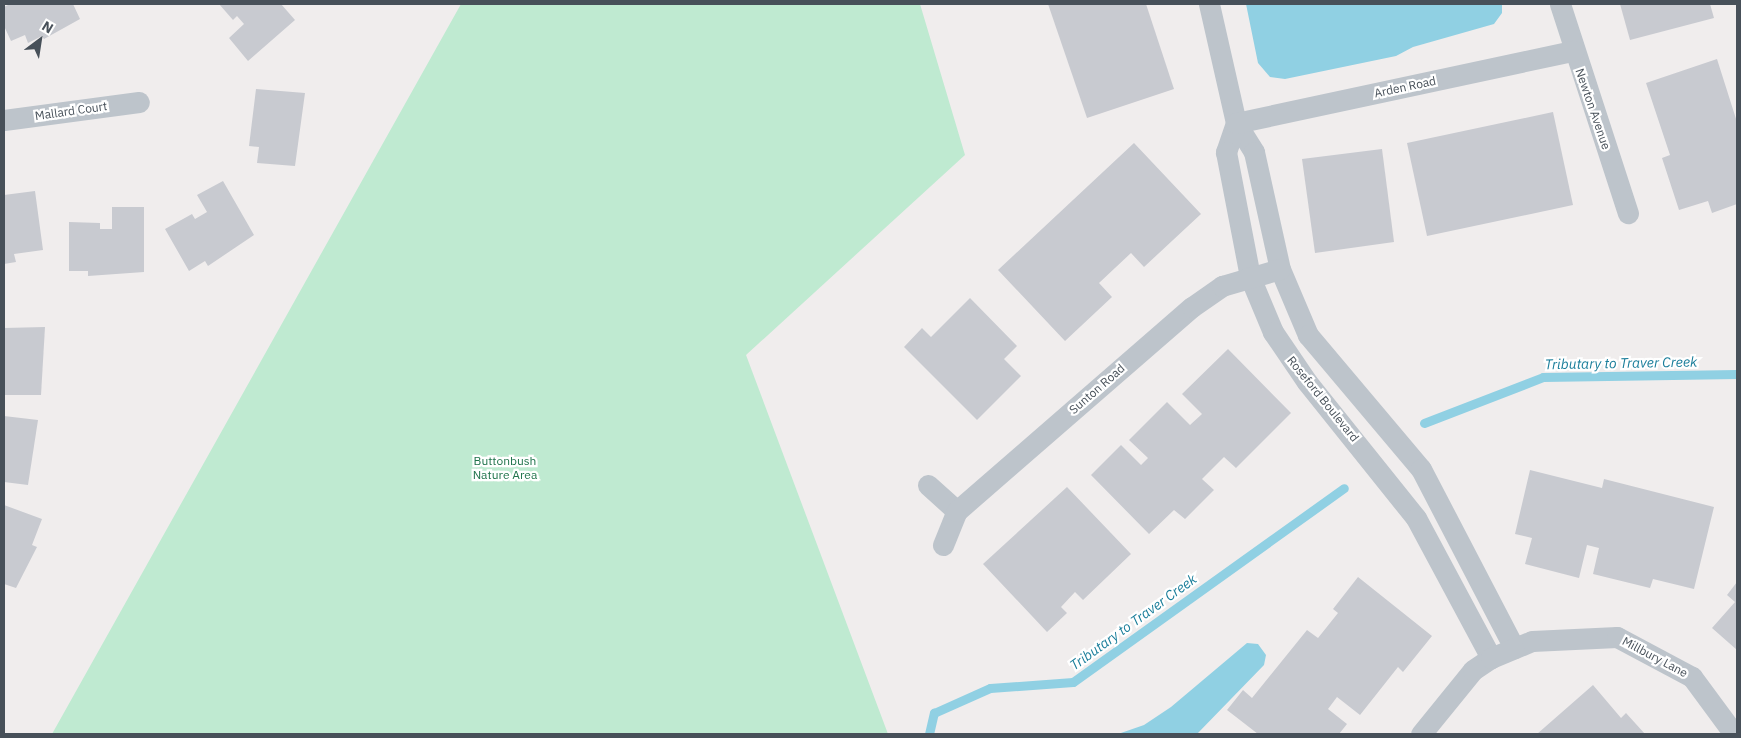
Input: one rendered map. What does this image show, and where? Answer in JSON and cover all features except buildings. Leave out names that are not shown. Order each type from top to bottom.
[{"type":"street","points":[[1208,4],[1236,123],[1254,152],[1280,269],[1308,335],[1421,469],[1443,506],[1514,648]]},
{"type":"street","name":"Newton Avenue","points":[[1560,4],[1573,51],[1628,214]]},
{"type":"street","name":"Arden Road","points":[[1236,123],[1573,51]]},
{"type":"street","name":"Mallard Court","points":[[4,120],[139,102]]},
{"type":"street","name":"Roseford Boulevard","points":[[1236,123],[1226,152],[1250,278],[1273,332],[1290,360],[1416,518],[1491,658]]},
{"type":"street","name":"Sunton Road","points":[[943,545],[957,511],[1192,307],[1222,286],[1280,269]]},
{"type":"street","points":[[928,485],[957,511]]},
{"type":"street","points":[[1416,518],[1443,506]]},
{"type":"street","name":"Millbury Lane","points":[[1421,734],[1473,670],[1491,658],[1532,641],[1617,637],[1692,677],[1734,734]]},
{"type":"green space","name":"Buttonbush Nature Area","points":[[461,4],[920,4],[965,155],[746,355],[888,734],[52,734]]},
{"type":"water","points":[[1246,4],[1502,4],[1502,13],[1494,24],[1413,47],[1396,56],[1285,79],[1270,77],[1258,63]]},
{"type":"water","points":[[1247,643],[1258,644],[1266,655],[1264,665],[1197,734],[1118,734],[1144,725],[1171,707]]},
{"type":"waterway","name":"Tributary to Traver Creek","points":[[1424,423],[1543,377],[1737,374]]},
{"type":"waterway","name":"Tributary to Traver Creek","points":[[929,734],[934,713],[990,688],[1073,682],[1344,488]]}]
